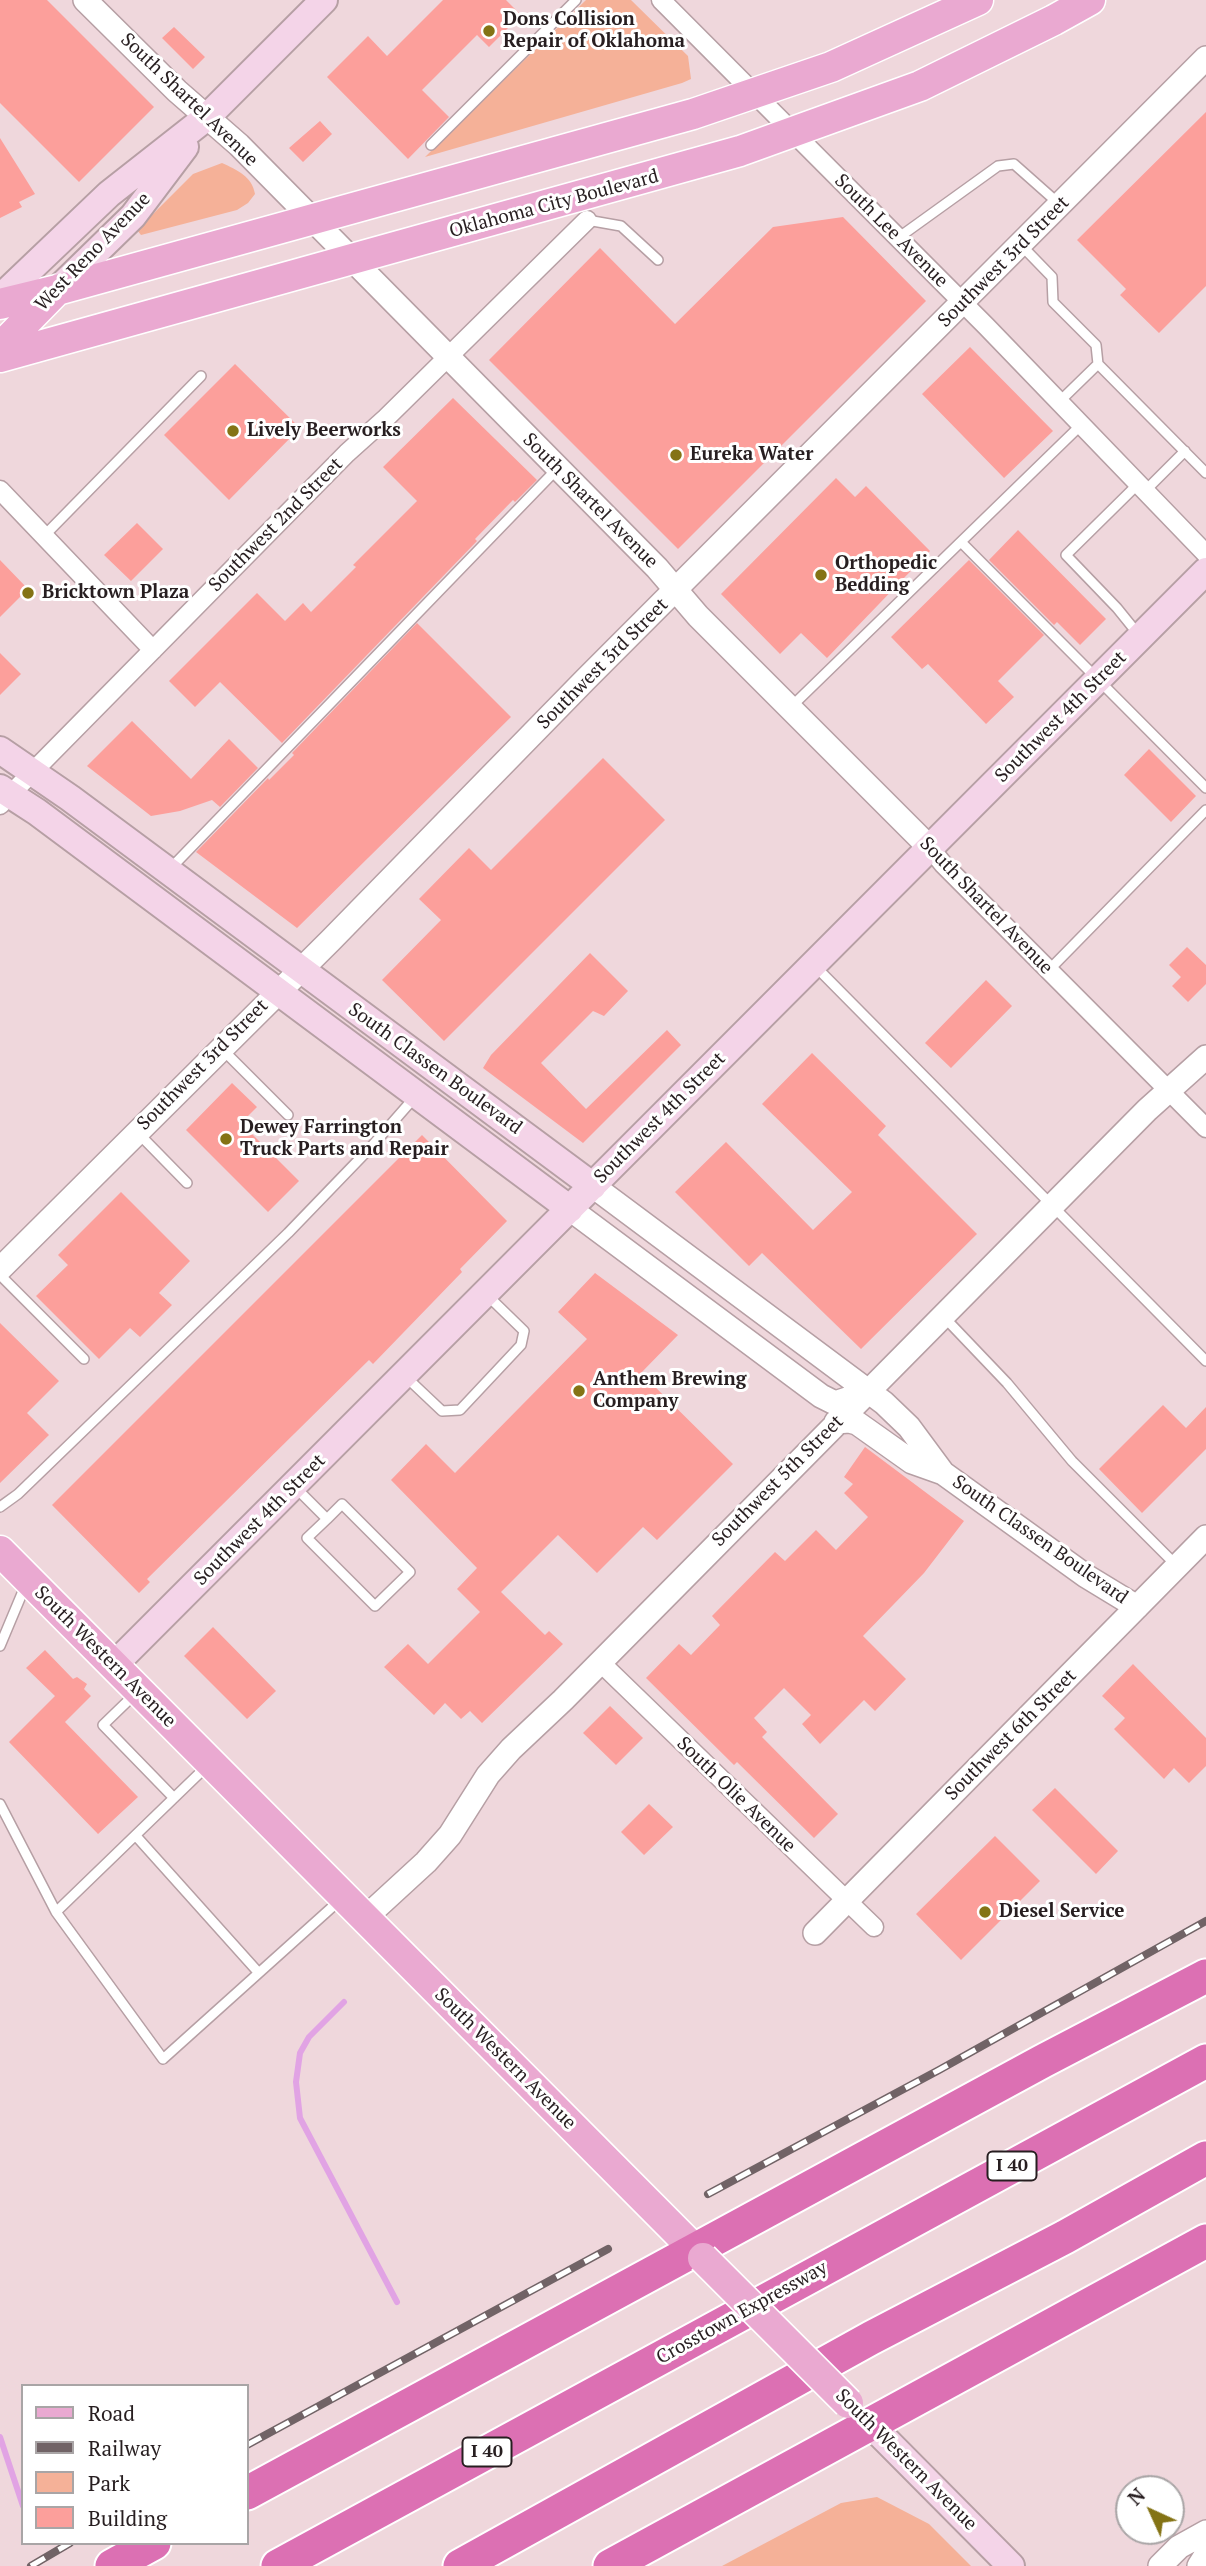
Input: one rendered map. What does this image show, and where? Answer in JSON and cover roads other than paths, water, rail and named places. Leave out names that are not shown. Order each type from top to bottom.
[{"type":"highway","points":[[248,2492],[699,2253],[1206,1976]]},
{"type":"highway","name":"Crosstown Expressway","points":[[278,2566],[1206,2061]]},
{"type":"highway","points":[[460,2566],[871,2338],[1065,2237],[1206,2158]]},
{"type":"highway","points":[[610,2566],[859,2414],[1206,2241]]},
{"type":"highway","points":[[112,2566],[150,2545]]},
{"type":"main road","name":"West Reno Avenue","points":[[0,298],[109,194],[207,117],[324,0]]},
{"type":"main road","points":[[0,304],[693,114],[831,66],[978,0]]},
{"type":"main road","name":"Oklahoma City Boulevard","points":[[0,356],[740,151],[920,86],[1090,0]]},
{"type":"main road","name":"West Reno Avenue","points":[[0,348],[133,216],[207,117]]},
{"type":"main road","name":"Southwest 4th Street","points":[[114,1665],[1206,571]]},
{"type":"main road","name":"South Classen Boulevard","points":[[0,750],[593,1186]]},
{"type":"main road","name":"South Classen Boulevard","points":[[3,796],[37,811],[570,1209]]},
{"type":"main road","name":"South Western Avenue","points":[[0,1551],[1011,2566]]},
{"type":"street","name":"South Shartel Avenue","points":[[85,0],[239,145],[558,468],[698,616],[1206,1128]]},
{"type":"street","name":"South Lee Avenue","points":[[662,0],[963,303],[1206,554]]},
{"type":"street","name":"Southwest 3rd Street","points":[[0,1269],[1206,58]]},
{"type":"street","name":"Southwest 2nd Street","points":[[3,796],[33,772],[347,453],[587,220]]},
{"type":"street","points":[[0,491],[153,650]]},
{"type":"street","name":"Southwest 5th Street","points":[[365,1918],[426,1862],[450,1835],[488,1775],[599,1661],[1051,1207],[1206,1057]]},
{"type":"street","name":"South Classen Boulevard","points":[[593,1186],[868,1391],[902,1419],[943,1473]]},
{"type":"street","name":"South Classen Boulevard","points":[[570,1209],[821,1396],[835,1403],[868,1391]]},
{"type":"street","name":"South Classen Boulevard","points":[[836,1423],[857,1423],[912,1462],[943,1473],[1086,1576],[1137,1607]]},
{"type":"street","name":"Southwest 6th Street","points":[[815,1933],[1206,1537]]},
{"type":"street","name":"South Olie Avenue","points":[[599,1661],[874,1927]]},
{"type":"street","points":[[1160,2566],[1180,2547],[1206,2532]]},
{"type":"street","points":[[1199,2566],[1206,2555]]},
{"type":"lane","points":[[430,145],[576,0]]},
{"type":"lane","points":[[898,238],[998,166],[1014,164],[1060,205]]},
{"type":"lane","points":[[587,220],[621,226],[658,260]]},
{"type":"lane","points":[[1021,244],[1052,277],[1053,302],[1096,345],[1098,364],[1206,473]]},
{"type":"lane","points":[[1059,402],[1098,364]]},
{"type":"lane","points":[[44,536],[201,376]]},
{"type":"lane","points":[[790,708],[1081,425]]},
{"type":"lane","points":[[1140,636],[1066,555],[1185,452]]},
{"type":"lane","points":[[168,871],[558,468]]},
{"type":"lane","points":[[961,542],[1206,788]]},
{"type":"lane","points":[[1049,970],[1206,810]]},
{"type":"lane","points":[[814,965],[1206,1362]]},
{"type":"lane","points":[[220,1048],[288,1115]]},
{"type":"lane","points":[[0,1507],[18,1494],[194,1326],[372,1147],[417,1095]]},
{"type":"lane","points":[[137,1132],[187,1183]]},
{"type":"lane","points":[[0,1275],[83,1359]]},
{"type":"lane","points":[[404,1375],[442,1411],[460,1410],[521,1345],[524,1331],[485,1294]]},
{"type":"lane","points":[[943,1315],[1007,1383],[1072,1461],[1177,1567]]},
{"type":"lane","points":[[293,1486],[327,1519]]},
{"type":"lane","points":[[342,1504],[410,1572],[375,1606],[307,1538],[327,1519],[342,1504]]},
{"type":"lane","points":[[0,1647],[28,1579]]},
{"type":"lane","points":[[0,1621],[8,1629]]},
{"type":"lane","points":[[139,1691],[103,1725],[174,1798]]},
{"type":"lane","points":[[56,1912],[210,1762]]},
{"type":"lane","points":[[0,1804],[56,1912],[163,2059],[344,1896]]},
{"type":"lane","points":[[136,1836],[258,1972]]},
{"type":"waterway","points":[[344,2002],[309,2037],[300,2053],[296,2082],[300,2118],[397,2302]]},
{"type":"waterway","points":[[0,2437],[21,2500]]},
{"type":"railway","points":[[708,2194],[939,2070],[1206,1921]]},
{"type":"railway","points":[[248,2444],[608,2249]]},
{"type":"railway","points":[[31,2566],[67,2545]]},
{"type":"place","name":"Dons Collision Repair of Oklahoma","points":[[489,31]]},
{"type":"place","name":"Lively Beerworks","points":[[233,431]]},
{"type":"place","name":"Eureka Water","points":[[676,455]]},
{"type":"place","name":"Orthopedic Bedding","points":[[821,575]]},
{"type":"place","name":"Bricktown Plaza","points":[[28,593]]},
{"type":"place","name":"Dewey Farrington Truck Parts and Repair","points":[[226,1139]]},
{"type":"place","name":"Anthem Brewing Company","points":[[579,1391]]},
{"type":"place","name":"Diesel Service","points":[[985,1912]]}]
